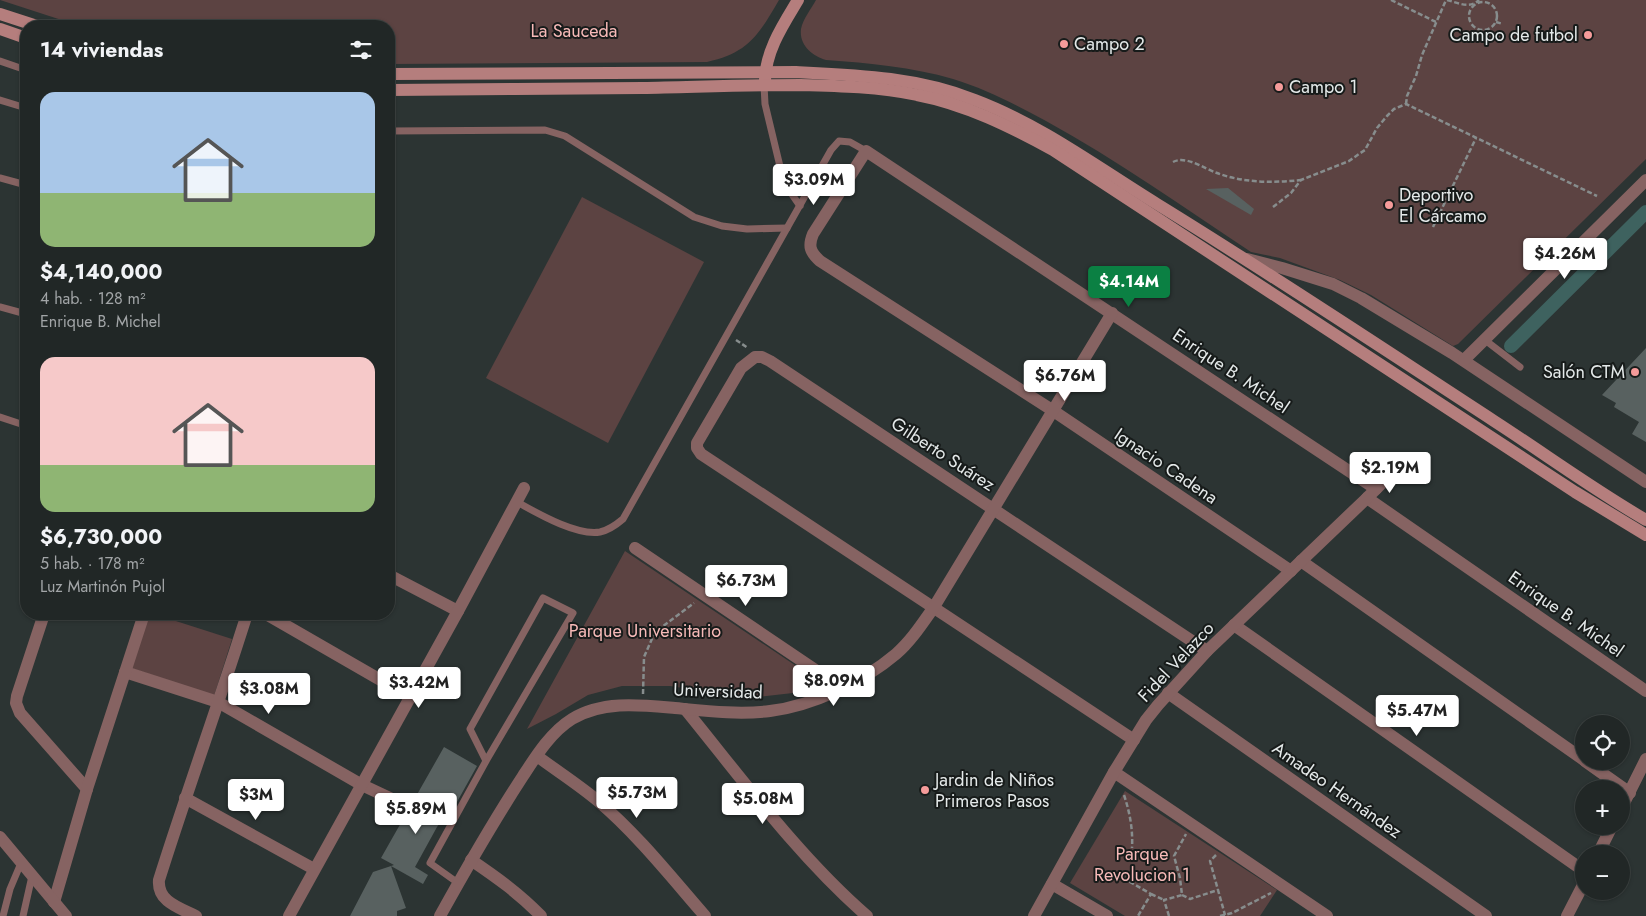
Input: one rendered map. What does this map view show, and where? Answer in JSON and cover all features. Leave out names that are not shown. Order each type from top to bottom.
[{"type":"main road","points":[[765,79],[767,60],[773,44],[798,0]]},
{"type":"main road","points":[[0,14],[20,20]]},
{"type":"main road","points":[[0,29],[20,36]]},
{"type":"main road","points":[[395,74],[765,79],[880,88],[918,95],[961,107],[1002,124],[1053,150],[1550,475],[1646,535]]},
{"type":"main road","points":[[395,90],[633,88],[850,74],[896,79],[974,99],[1017,118],[1050,136],[1245,258],[1646,520]]},
{"type":"street","name":"Ignacio Cadena","points":[[866,151],[813,234],[810,248],[820,261],[1052,410],[1291,571]]},
{"type":"street","name":"Enrique B. Michel","points":[[866,151],[1376,489]]},
{"type":"street","points":[[1464,360],[1646,180]]},
{"type":"street","points":[[1245,258],[1333,284],[1391,315],[1464,360],[1646,482]]},
{"type":"street","name":"Universidad","points":[[440,916],[503,807],[537,756],[554,734],[570,719],[586,711],[610,706],[644,705],[726,712],[769,712],[803,705],[842,688],[871,672],[896,654],[916,634],[934,607],[1112,314]]},
{"type":"street","points":[[762,357],[754,357],[741,368],[698,440],[697,448],[701,454],[1134,740]]},
{"type":"street","name":"Gilberto Suárez","points":[[762,357],[770,360],[1207,651]]},
{"type":"street","name":"Fidel Velazco","points":[[1034,916],[1114,772],[1152,713],[1168,693],[1207,651],[1394,471]]},
{"type":"street","points":[[289,916],[524,488]]},
{"type":"street","name":"Enrique B. Michel","points":[[1367,498],[1646,691]]},
{"type":"street","points":[[635,548],[842,688]]},
{"type":"street","points":[[1301,561],[1575,755]]},
{"type":"street","points":[[395,578],[458,611]]},
{"type":"street","points":[[42,620],[17,696],[17,708],[86,789]]},
{"type":"street","points":[[54,902],[86,789],[142,620]]},
{"type":"street","points":[[196,916],[164,898],[159,887],[184,798],[245,620]]},
{"type":"street","points":[[276,620],[410,697]]},
{"type":"street","points":[[1234,625],[1575,865]]},
{"type":"street","points":[[125,672],[218,702],[362,784],[396,801]]},
{"type":"street","name":"Amadeo Hernández","points":[[1168,693],[1486,916]]},
{"type":"street","points":[[685,709],[802,851],[825,877],[867,916]]},
{"type":"street","points":[[537,756],[598,800],[645,848],[705,916]]},
{"type":"street","points":[[1630,793],[1646,759]]},
{"type":"street","points":[[1597,770],[1611,780]]},
{"type":"street","points":[[1114,772],[1327,916]]},
{"type":"street","points":[[184,798],[314,869]]},
{"type":"street","points":[[0,837],[66,916]]},
{"type":"street","points":[[471,860],[504,883],[526,901],[540,916]]},
{"type":"street","points":[[1052,884],[1107,916]]},
{"type":"street","points":[[1567,916],[1575,900]]},
{"type":"lane","points":[[0,61],[20,68]]},
{"type":"lane","points":[[765,79],[766,104],[784,183],[800,206]]},
{"type":"lane","points":[[0,100],[20,106]]},
{"type":"lane","points":[[395,131],[545,130],[566,136],[694,217],[722,226],[747,229],[787,228]]},
{"type":"lane","points":[[517,502],[558,523],[581,530],[598,532],[611,528],[623,519],[831,150],[839,141],[850,142],[866,151]]},
{"type":"lane","points":[[0,178],[20,183]]},
{"type":"lane","points":[[0,307],[20,312]]},
{"type":"lane","points":[[1485,340],[1520,367]]},
{"type":"lane","points":[[0,417],[20,424]]},
{"type":"lane","points":[[458,883],[430,863],[486,761],[572,613],[543,598],[470,729],[486,761]]},
{"type":"lane","points":[[3,916],[10,889],[21,863]]},
{"type":"lane","points":[[23,916],[32,876]]},
{"type":"path","points":[[1391,0],[1436,22]]},
{"type":"path","points":[[1406,104],[1407,96],[1416,76],[1422,55],[1446,0],[1468,5],[1476,4],[1485,2],[1494,6],[1498,14],[1496,22],[1484,30],[1475,28],[1468,16],[1472,7],[1476,4],[1479,0]]},
{"type":"path","points":[[1496,22],[1503,24]]},
{"type":"path","points":[[1173,162],[1184,160],[1218,174],[1246,180],[1268,182],[1301,180],[1334,167],[1359,154],[1364,150],[1377,128],[1387,116],[1394,109],[1406,104],[1597,196]]},
{"type":"path","points":[[1433,227],[1476,138]]},
{"type":"path","points":[[1273,207],[1291,193],[1301,180]]},
{"type":"path","points":[[727,335],[762,357]]},
{"type":"path","points":[[644,705],[642,686],[644,658],[655,632],[705,596]]},
{"type":"path","points":[[1123,793],[1129,811],[1133,834],[1132,848]]},
{"type":"path","points":[[1182,895],[1174,856],[1187,832]]},
{"type":"path","points":[[1218,852],[1210,862],[1225,915]]},
{"type":"path","points":[[1123,878],[1164,900],[1182,895],[1190,898],[1218,890]]},
{"type":"path","points":[[1220,916],[1232,913],[1277,890]]},
{"type":"path","points":[[1138,916],[1151,894]]},
{"type":"path","points":[[1164,900],[1169,916]]},
{"type":"green space","name":"La Sauceda","points":[[0,0],[779,0],[759,32],[743,47],[721,58],[707,62],[395,64],[395,20],[62,20]]},
{"type":"green space","name":"Deportivo El Cárcamo","points":[[816,0],[1646,0],[1646,159],[1458,344],[1453,346],[1371,295],[1340,280],[1280,258],[1251,252],[1150,184],[1046,121],[1001,98],[965,83],[922,71],[826,60],[816,56],[804,45],[801,29]]},
{"type":"green space","points":[[582,197],[704,262],[608,443],[486,378]]},
{"type":"green space","name":"Parque Universitario","points":[[625,551],[817,680],[793,693],[757,697],[670,686],[622,686],[588,695],[527,729]]},
{"type":"green space","points":[[144,620],[173,620],[232,639],[214,696],[128,667]]},
{"type":"green space","name":"Parque Revolucion 1","points":[[1125,791],[1277,890],[1260,916],[1125,916],[1070,883]]},
{"type":"building","points":[[1228,188],[1254,209],[1251,215],[1206,189]]},
{"type":"building","name":"Salón CTM","points":[[1646,348],[1646,442],[1632,434],[1639,422],[1614,407],[1616,403],[1602,395]]},
{"type":"building","points":[[444,747],[477,766],[447,820],[443,818],[415,867],[428,875],[423,884],[391,866],[394,865],[381,858]]},
{"type":"building","points":[[391,866],[406,908],[397,911],[397,916],[350,916],[373,872]]},
{"type":"waterway","points":[[1511,346],[1646,212]]},
{"type":"place","name":"Campo de futbol","points":[[1588,35]]},
{"type":"place","name":"Campo 2","points":[[1064,44]]},
{"type":"place","name":"Campo 1","points":[[1279,87]]},
{"type":"place","name":"Deportivo El Cárcamo","points":[[1389,205]]},
{"type":"place","name":"Salón CTM","points":[[1635,372]]},
{"type":"place","name":"Jardin de Niños Primeros Pasos","points":[[925,790]]}]
